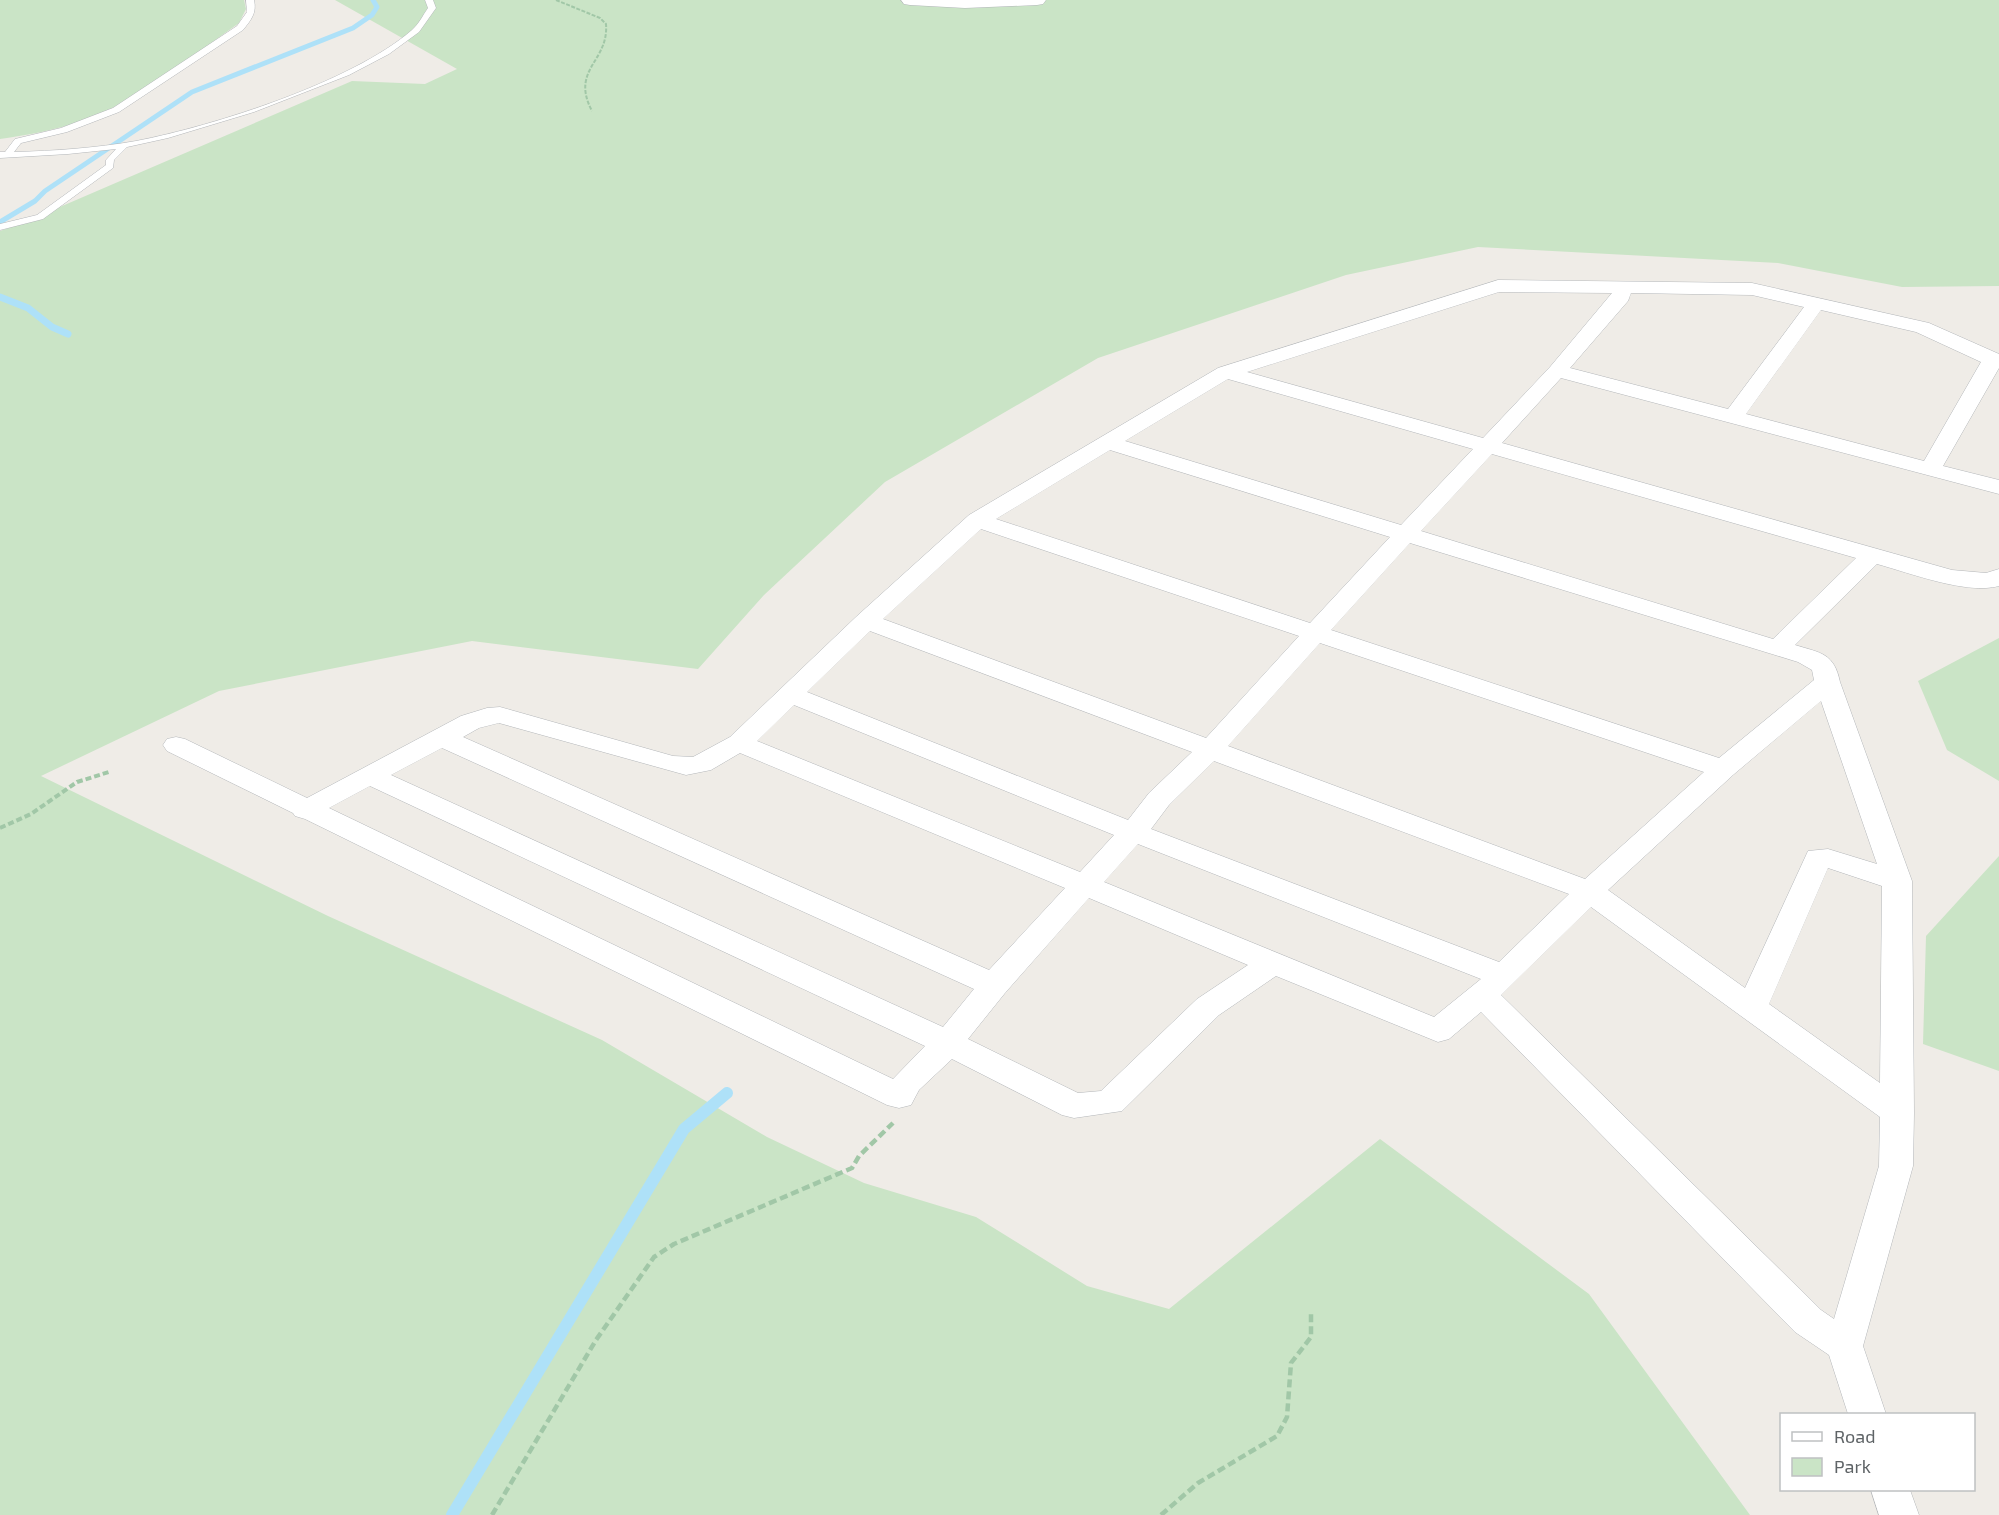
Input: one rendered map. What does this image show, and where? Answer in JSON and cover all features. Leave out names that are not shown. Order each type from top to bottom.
[{"type":"street","points":[[909,0],[965,3],[1037,0]]},
{"type":"street","points":[[305,810],[470,722],[487,716],[500,715],[686,767],[701,764],[739,743],[866,621],[977,520],[1106,442],[1225,372],[1498,286],[1752,289],[1922,327],[1996,360],[1930,469]]},
{"type":"street","points":[[176,745],[305,810],[899,1096],[908,1082],[948,1043],[994,985],[1133,832],[1159,800],[1210,750],[1370,571],[1557,371],[1621,297],[1622,287]]},
{"type":"street","points":[[1733,417],[1817,303]]},
{"type":"street","points":[[1557,371],[1999,487]]},
{"type":"street","points":[[1225,372],[1970,581],[1990,581],[1999,576]]},
{"type":"street","points":[[1106,442],[1808,657],[1824,666],[1827,682],[1897,881],[1898,1113],[1896,1166],[1845,1346],[1867,1413]]},
{"type":"street","points":[[977,520],[1723,769]]},
{"type":"street","points":[[1778,648],[1873,555]]},
{"type":"street","points":[[866,621],[1588,891],[1898,1113]]},
{"type":"street","points":[[739,743],[1438,1031],[1493,986],[1588,891],[1723,769],[1827,682]]},
{"type":"street","points":[[790,694],[1133,832],[1493,986],[1808,1321],[1845,1346]]},
{"type":"street","points":[[441,737],[994,985]]},
{"type":"street","points":[[368,775],[948,1043],[1074,1106],[1110,1102],[1208,1007],[1273,963]]},
{"type":"street","points":[[1751,1009],[1818,858],[1828,858],[1897,881]]},
{"type":"street","points":[[1891,1491],[1899,1515]]},
{"type":"lane","points":[[4,155],[18,141],[91,121],[129,102],[240,28],[253,10],[250,0]]},
{"type":"lane","points":[[4,155],[125,144],[184,133],[231,119],[324,83],[360,66],[411,35],[429,19],[432,8],[429,0]]},
{"type":"lane","points":[[0,227],[40,217],[104,171],[110,165],[110,160],[125,144]]},
{"type":"path","points":[[556,0],[600,18],[606,24],[606,35],[585,83],[584,93],[592,111]]},
{"type":"path","points":[[0,828],[12,825],[44,807],[79,781],[109,771]]},
{"type":"path","points":[[492,1515],[596,1340],[654,1257],[674,1244],[852,1168],[859,1156],[909,1107],[899,1096]]},
{"type":"path","points":[[1161,1515],[1198,1483],[1277,1436],[1287,1417],[1292,1363],[1311,1337],[1311,1311]]},
{"type":"green space","points":[[0,0],[244,0],[246,9],[239,23],[164,77],[124,102],[72,124],[0,139]]},
{"type":"green space","points":[[335,0],[1999,0],[1999,286],[1902,287],[1778,263],[1478,247],[1346,275],[1098,358],[885,482],[764,595],[698,669],[472,641],[219,691],[41,776],[328,916],[602,1040],[767,1137],[864,1183],[976,1217],[1087,1286],[1169,1309],[1380,1139],[1589,1294],[1750,1515],[0,1515],[0,231],[352,81],[425,84],[457,69]]},
{"type":"green space","points":[[1999,638],[1999,781],[1947,750],[1918,681]]},
{"type":"green space","points":[[1999,856],[1999,1071],[1923,1044],[1926,936]]},
{"type":"waterway","points":[[0,222],[35,201],[45,191],[192,92],[353,28],[372,15],[377,7],[373,0]]},
{"type":"waterway","points":[[0,297],[28,308],[52,327],[68,334]]},
{"type":"waterway","points":[[452,1515],[684,1129],[727,1093]]}]
